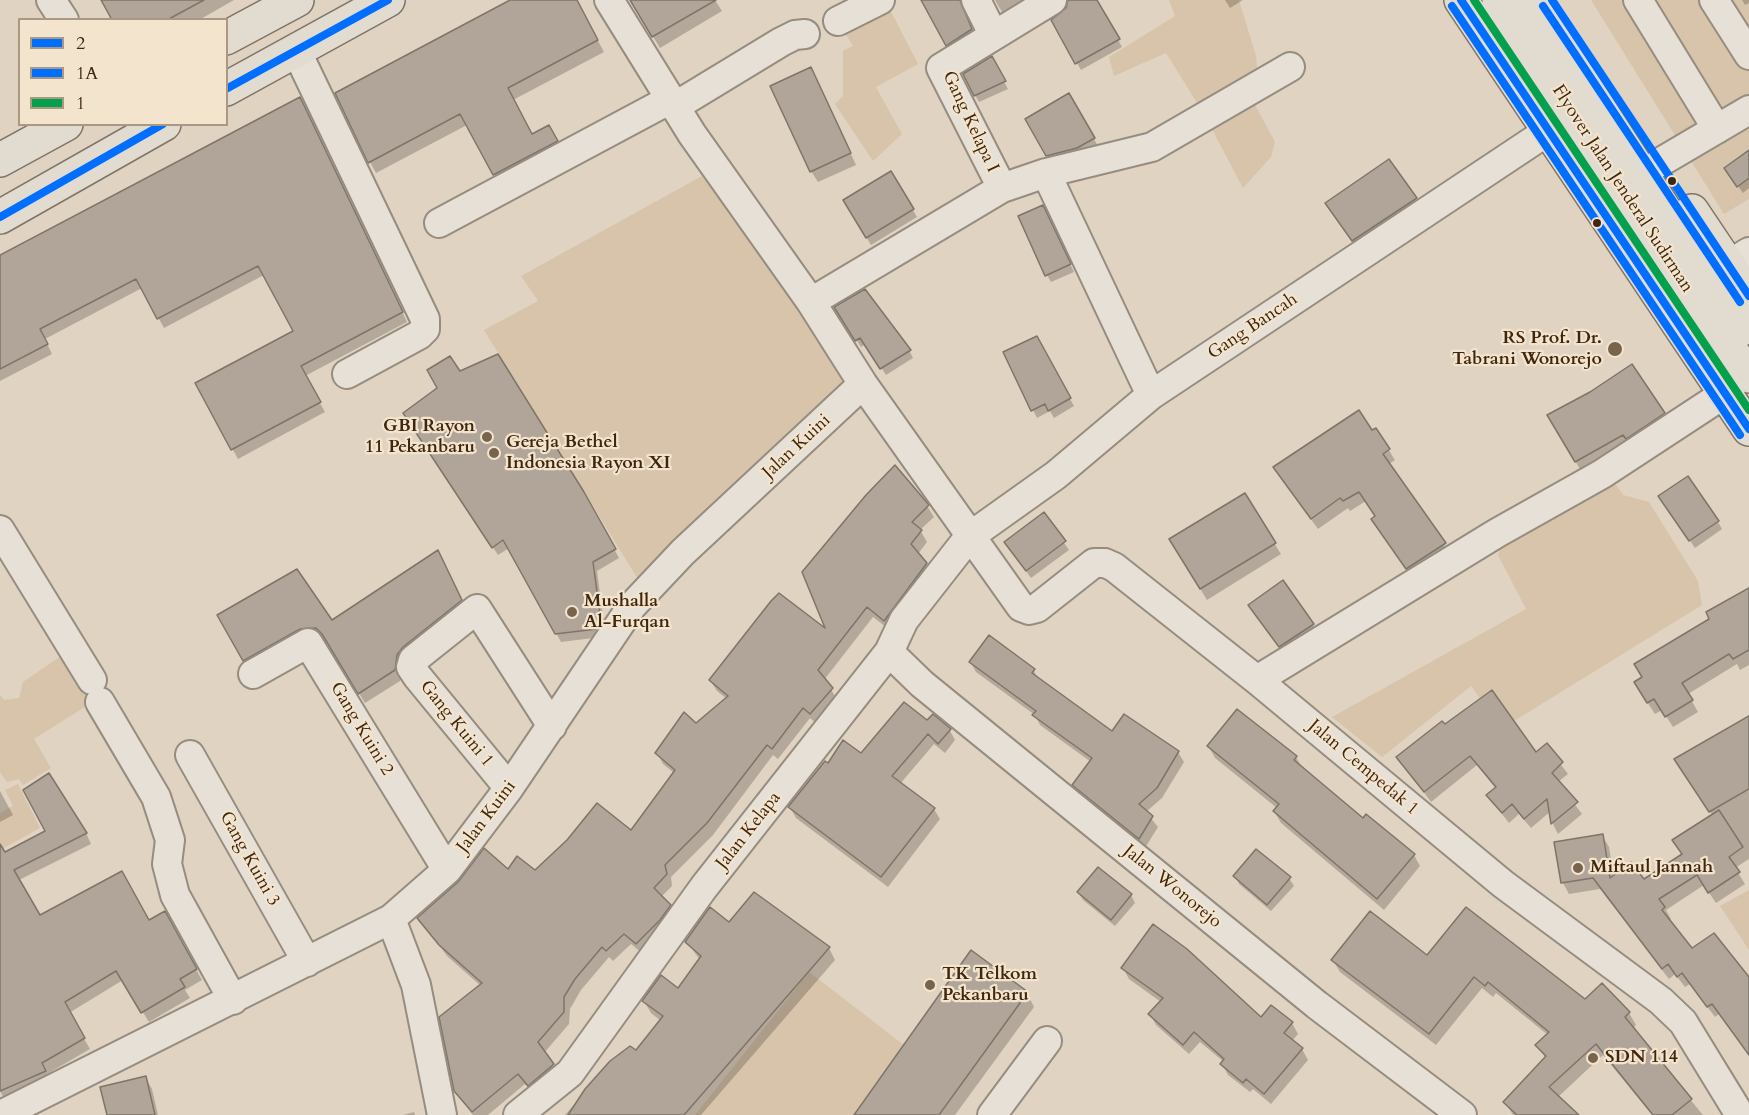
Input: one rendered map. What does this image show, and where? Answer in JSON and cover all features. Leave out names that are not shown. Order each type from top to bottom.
[{"type":"main road","points":[[228,37],[297,0]]},
{"type":"main road","points":[[228,88],[388,0]]},
{"type":"main road","name":"Flyover Jalan Jenderal Sudirman","points":[[1499,0],[1672,266],[1737,385]]},
{"type":"main road","name":"Flyover Jalan Jenderal Sudirman","points":[[1529,0],[1749,340]]},
{"type":"main road","points":[[1552,0],[1659,163],[1739,259],[1749,296]]},
{"type":"main road","points":[[1465,3],[1548,131],[1737,385],[1749,429]]},
{"type":"main road","points":[[0,160],[62,126]]},
{"type":"main road","points":[[0,217],[160,126]]},
{"type":"street","points":[[51,0],[63,18]]},
{"type":"street","points":[[609,0],[672,103],[811,302],[862,384],[969,537]]},
{"type":"street","points":[[838,21],[880,0]]},
{"type":"street","points":[[976,0],[993,34]]},
{"type":"street","name":"Gang Kelapa I","points":[[811,302],[1002,188],[941,68],[993,34],[1052,0]]},
{"type":"street","points":[[1638,0],[1717,129]]},
{"type":"street","points":[[1714,0],[1749,55]]},
{"type":"street","points":[[439,223],[672,103],[780,42],[795,35],[805,34]]},
{"type":"street","points":[[296,50],[426,324],[419,335],[347,374]]},
{"type":"street","points":[[1002,188],[1046,173],[1152,147],[1290,66]]},
{"type":"street","points":[[1659,163],[1749,110]]},
{"type":"street","name":"Gang Bancah","points":[[969,537],[1056,476],[1151,395],[1548,131]]},
{"type":"street","points":[[1046,173],[1151,395]]},
{"type":"street","name":"Jalan Kuini","points":[[1,1115],[392,919],[447,870],[509,789],[632,606],[683,552],[862,384]]},
{"type":"street","points":[[1257,680],[1497,532],[1602,474],[1737,385]]},
{"type":"street","points":[[0,530],[156,797],[170,840],[167,864],[175,895],[232,1000]]},
{"type":"street","name":"Jalan Kelapa","points":[[518,1115],[570,1073],[704,887],[889,652],[904,620],[969,537]]},
{"type":"street","name":"Jalan Cempedak 1","points":[[969,537],[1021,607],[1029,610],[1037,608],[1094,564],[1105,562],[1257,680],[1503,884],[1661,1001],[1683,1022],[1740,1115]]},
{"type":"street","name":"Gang Kuini 1","points":[[509,789],[411,668],[413,660],[477,609],[552,726]]},
{"type":"street","name":"Gang Kuini 2","points":[[253,674],[308,643],[447,870]]},
{"type":"street","name":"Jalan Wonorejo","points":[[889,652],[922,684],[1308,998],[1462,1115]]},
{"type":"street","name":"Gang Kuini 3","points":[[190,755],[307,962]]},
{"type":"street","points":[[392,919],[416,985],[442,1115]]},
{"type":"street","points":[[992,1115],[1047,1041]]},
{"type":"shaded area","points":[[885,0],[918,64],[876,87],[902,134],[873,161],[835,104],[843,96],[843,51],[853,46],[838,21]]},
{"type":"shaded area","points":[[1169,0],[1239,0],[1256,56],[1258,77],[1248,92],[1275,142],[1271,157],[1243,188],[1204,114],[1166,53],[1114,76],[1109,57],[1175,16]]},
{"type":"shaded area","points":[[1591,0],[1749,0],[1749,199],[1724,214]]},
{"type":"shaded area","points":[[702,176],[800,309],[851,391],[638,579],[484,330],[538,301],[521,276]]},
{"type":"shaded area","points":[[1610,476],[1623,495],[1649,502],[1698,581],[1702,605],[1514,721],[1492,690],[1480,698],[1471,686],[1382,757],[1332,717],[1526,609],[1498,555],[1501,546]]},
{"type":"shaded area","points":[[67,652],[91,703],[34,739],[51,768],[23,785],[19,779],[7,782],[0,772],[0,695],[4,700],[19,698],[23,682]]},
{"type":"shaded area","points":[[18,784],[40,828],[0,850],[0,813],[13,806],[5,790]]},
{"type":"shaded area","points":[[1749,890],[1749,950],[1720,906]]},
{"type":"shaded area","points":[[809,972],[904,1045],[854,1115],[695,1115]]},
{"type":"building","points":[[101,0],[204,0],[171,18],[111,18]]},
{"type":"building","points":[[510,0],[577,0],[598,40],[508,88],[532,134],[549,125],[558,141],[493,175],[460,114],[368,163],[335,93]]},
{"type":"building","points":[[630,0],[716,0],[652,37]]},
{"type":"building","points":[[921,0],[960,0],[972,29],[946,46]]},
{"type":"building","points":[[1068,0],[1097,0],[1120,39],[1075,64],[1051,20],[1066,8]]},
{"type":"building","points":[[992,56],[1006,81],[974,96],[963,74]]},
{"type":"building","points":[[811,67],[851,153],[810,172],[770,86]]},
{"type":"building","points":[[1069,93],[1095,138],[1077,148],[1046,156],[1025,119]]},
{"type":"building","points":[[300,97],[403,312],[301,366],[321,402],[231,450],[195,383],[293,331],[258,266],[157,319],[136,279],[40,329],[48,344],[0,369],[0,255]]},
{"type":"building","points":[[1749,150],[1749,178],[1737,187],[1724,168]]},
{"type":"building","points":[[1389,159],[1417,198],[1352,241],[1325,203]]},
{"type":"building","points":[[891,171],[914,209],[866,238],[843,200]]},
{"type":"building","points":[[1043,205],[1071,264],[1045,276],[1018,216]]},
{"type":"building","points":[[865,289],[911,350],[880,369],[860,338],[855,341],[834,307]]},
{"type":"building","points":[[1037,336],[1071,398],[1048,411],[1045,404],[1031,411],[1003,352]]},
{"type":"building","name":"Gereja Bethel Indonesia Rayon XI","points":[[498,354],[584,492],[616,549],[593,562],[601,622],[597,629],[555,634],[503,540],[492,548],[403,413],[437,388],[427,370],[450,356],[460,371]]},
{"type":"building","points":[[1632,364],[1665,413],[1626,439],[1623,435],[1575,462],[1547,415],[1590,392]]},
{"type":"building","points":[[1359,410],[1372,430],[1376,428],[1390,449],[1383,454],[1446,543],[1406,569],[1371,519],[1375,516],[1359,492],[1343,501],[1340,498],[1311,519],[1273,467]]},
{"type":"building","points":[[895,465],[929,505],[912,522],[922,530],[911,544],[927,563],[884,621],[867,607],[818,670],[833,688],[810,714],[803,708],[772,749],[767,745],[707,823],[665,865],[667,874],[654,888],[671,905],[660,920],[636,944],[624,934],[606,951],[602,947],[575,979],[564,997],[564,1012],[538,1042],[554,1064],[528,1086],[518,1074],[472,1112],[454,1091],[439,1017],[482,983],[439,945],[417,918],[458,882],[484,848],[508,869],[517,856],[535,870],[567,840],[597,803],[631,830],[675,770],[655,753],[684,712],[696,723],[728,696],[709,680],[771,601],[779,593],[825,628],[802,572],[866,495]]},
{"type":"building","points":[[1688,476],[1719,521],[1689,541],[1658,496]]},
{"type":"building","points":[[1245,493],[1276,543],[1200,589],[1169,539]]},
{"type":"building","points":[[1044,512],[1066,541],[1026,571],[1004,542]]},
{"type":"building","points":[[438,550],[462,600],[403,647],[397,655],[395,670],[358,694],[322,634],[316,628],[300,629],[243,661],[217,615],[297,569],[332,620]]},
{"type":"building","points":[[1283,580],[1314,624],[1279,647],[1248,605]]},
{"type":"building","points":[[1749,588],[1749,650],[1733,659],[1729,654],[1682,683],[1693,700],[1665,717],[1654,699],[1647,703],[1634,682],[1642,677],[1634,664],[1709,619],[1706,612]]},
{"type":"building","points":[[989,635],[1035,669],[1032,673],[1112,731],[1124,714],[1179,751],[1157,788],[1139,804],[1153,816],[1139,839],[1072,785],[1092,758],[1032,715],[1036,711],[969,662]]},
{"type":"building","points":[[1492,690],[1536,752],[1547,743],[1563,762],[1552,773],[1578,802],[1551,824],[1547,799],[1524,819],[1512,804],[1502,813],[1486,795],[1496,787],[1470,756],[1424,792],[1396,757],[1442,721],[1445,724]]},
{"type":"building","points":[[904,702],[927,720],[933,714],[951,729],[938,744],[928,734],[892,776],[935,808],[881,877],[788,807],[825,761],[828,763],[843,740],[861,753]]},
{"type":"building","points":[[1237,709],[1297,756],[1294,760],[1363,818],[1366,814],[1415,854],[1377,899],[1273,811],[1279,804],[1207,746]]},
{"type":"building","points":[[1749,716],[1749,789],[1709,812],[1674,759]]},
{"type":"building","points":[[49,773],[87,833],[14,870],[40,915],[122,871],[149,920],[165,911],[197,969],[180,979],[185,987],[141,1013],[116,971],[65,1002],[85,1038],[42,1063],[46,1071],[0,1091],[0,844],[5,852],[45,831],[23,790]]},
{"type":"building","points":[[1719,810],[1743,847],[1729,857],[1740,872],[1708,893],[1697,875],[1659,899],[1665,907],[1662,910],[1692,948],[1714,933],[1749,977],[1749,1055],[1712,1004],[1707,1007],[1682,973],[1677,977],[1668,964],[1662,969],[1593,878],[1561,883],[1554,842],[1603,834],[1610,878],[1631,862],[1644,879],[1682,854],[1672,840]]},
{"type":"building","points":[[1256,849],[1291,877],[1267,905],[1233,876]]},
{"type":"building","points":[[1098,867],[1132,894],[1111,920],[1077,892]]},
{"type":"building","points":[[754,892],[830,947],[684,1115],[568,1115],[585,1089],[610,1061],[630,1046],[636,1050],[663,1016],[642,1001],[661,975],[678,988],[701,956],[685,942],[710,907],[729,922]]},
{"type":"building","points":[[1466,907],[1585,999],[1602,983],[1630,1012],[1625,1017],[1692,1099],[1672,1115],[1653,1115],[1596,1044],[1549,1087],[1579,1115],[1517,1115],[1503,1102],[1546,1056],[1535,1045],[1549,1032],[1488,982],[1485,986],[1474,977],[1429,1034],[1331,960],[1370,911],[1427,955]]},
{"type":"building","points":[[1153,924],[1187,949],[1261,1017],[1271,1005],[1293,1022],[1284,1033],[1303,1048],[1264,1094],[1246,1079],[1243,1083],[1220,1064],[1224,1059],[1194,1032],[1183,1045],[1148,1014],[1163,998],[1121,968]]},
{"type":"building","points":[[971,950],[1028,992],[939,1115],[854,1115]]},
{"type":"building","points":[[146,1076],[155,1115],[107,1115],[100,1087]]},
{"type":"transit line","name":"2","points":[[228,88],[388,0]]},
{"type":"transit line","name":"2","points":[[1461,0],[1749,429]]},
{"type":"transit line","name":"1","points":[[1474,0],[1749,410]]},
{"type":"transit line","name":"2","points":[[1552,0],[1749,296]]},
{"type":"transit line","name":"1A","points":[[1452,6],[1740,435]]},
{"type":"transit line","name":"1A","points":[[1543,6],[1740,302]]},
{"type":"transit line","name":"2","points":[[0,217],[159,126]]},
{"type":"place","name":"RS Prof. Dr. Tabrani Wonorejo","points":[[1615,349]]},
{"type":"place","name":"GBI Rayon 11 Pekanbaru","points":[[487,437]]},
{"type":"place","name":"Gereja Bethel Indonesia Rayon XI","points":[[494,453]]},
{"type":"place","name":"Mushalla Al-Furqan","points":[[572,612]]},
{"type":"place","name":"Miftaul Jannah","points":[[1578,868]]},
{"type":"place","name":"TK Telkom Pekanbaru","points":[[930,985]]},
{"type":"place","name":"SDN 114","points":[[1593,1058]]}]
